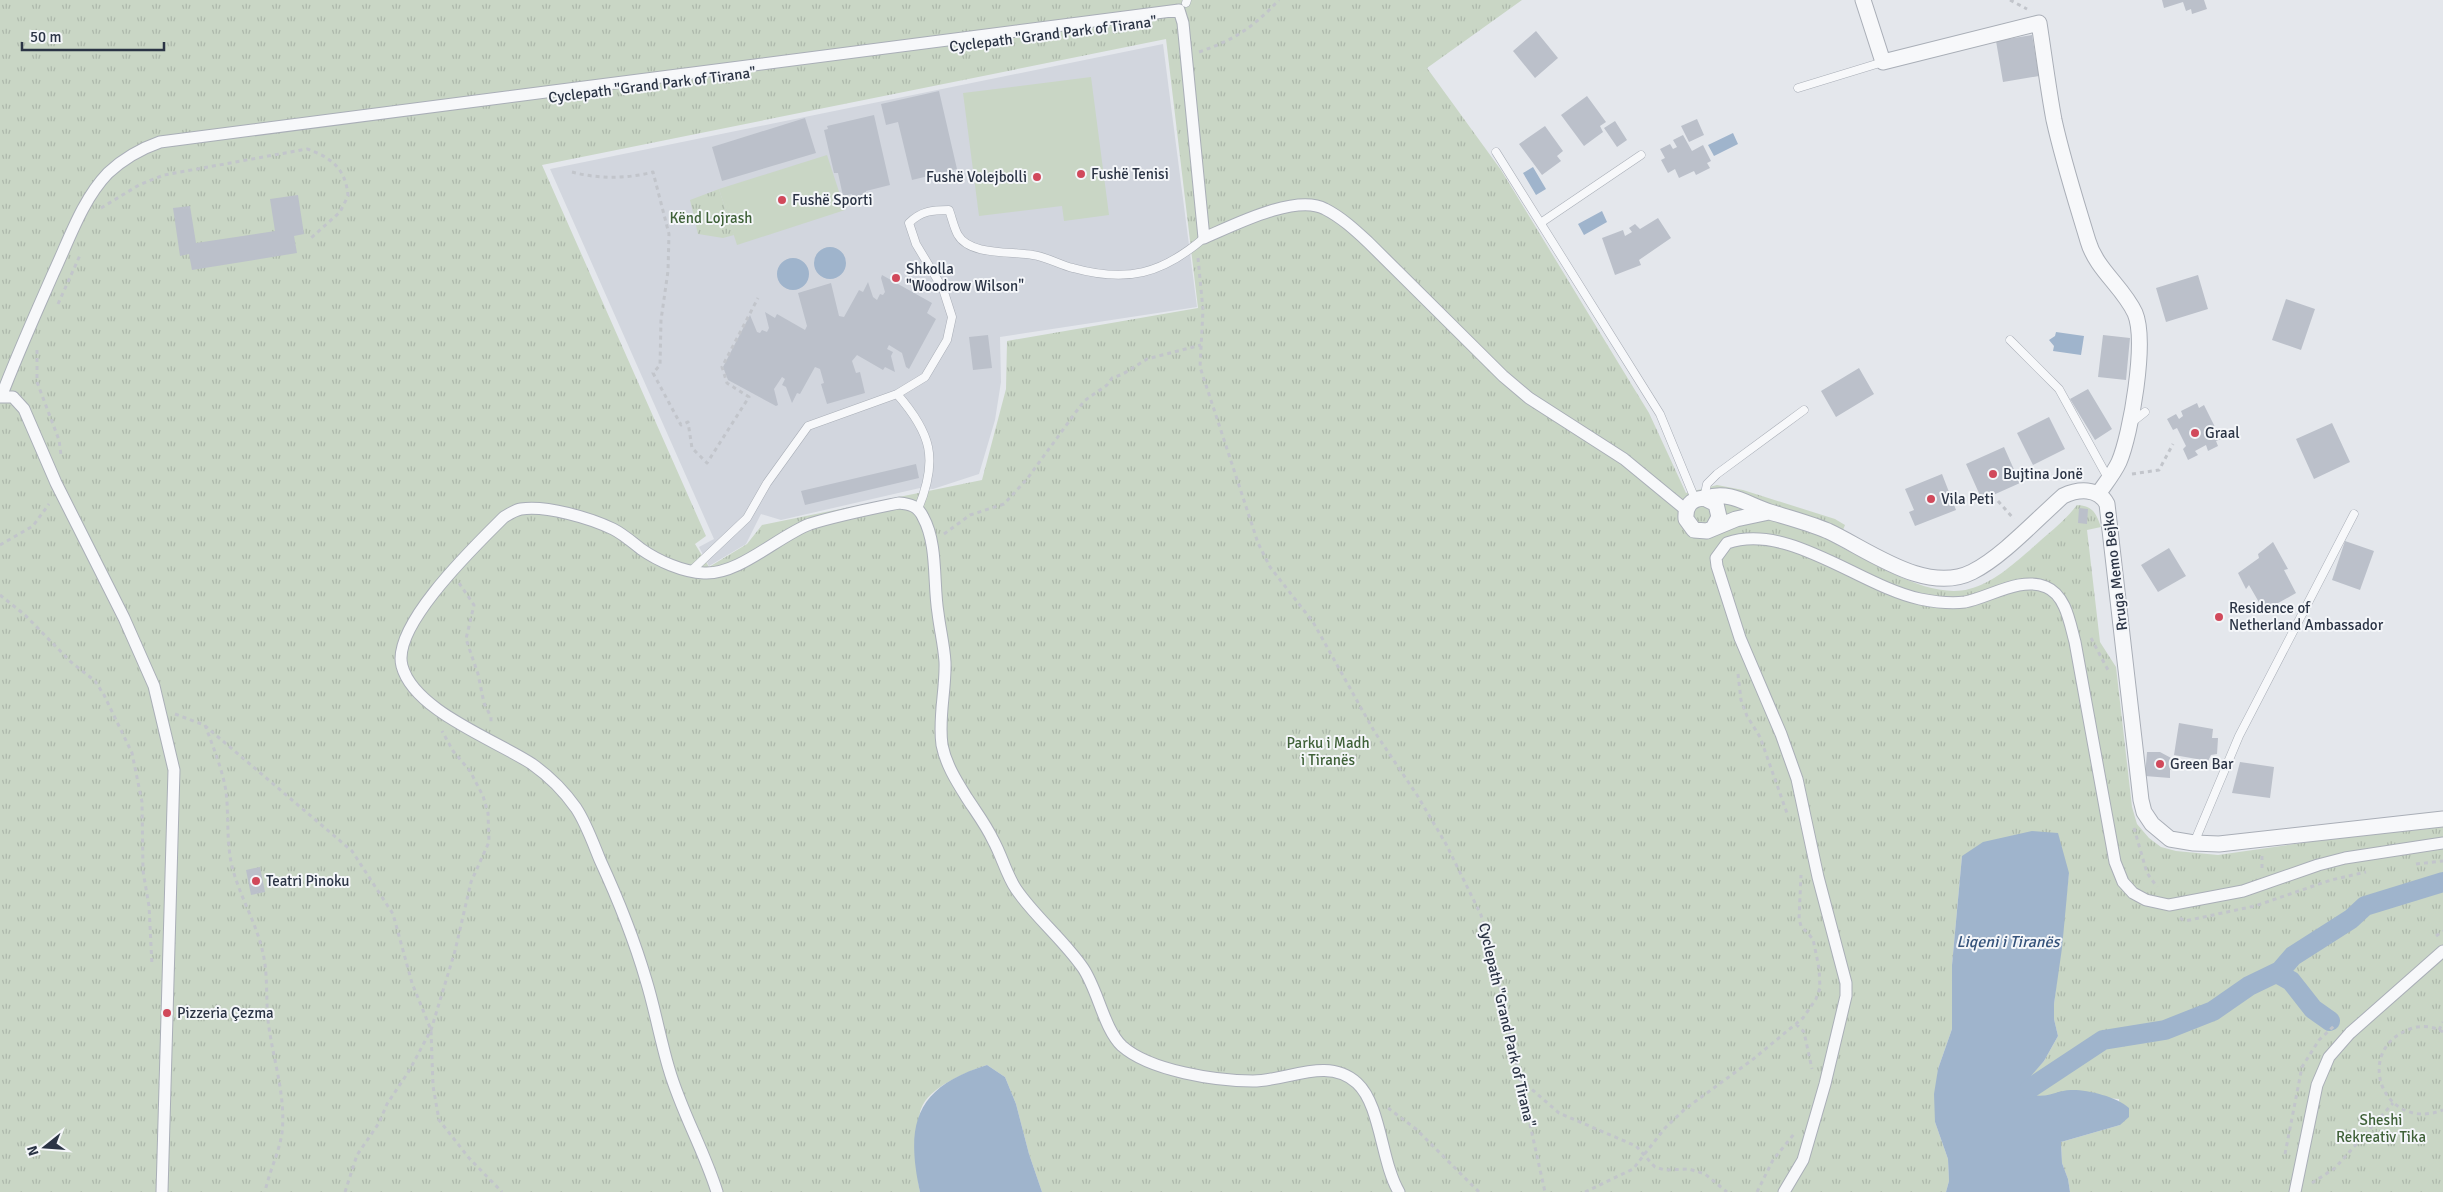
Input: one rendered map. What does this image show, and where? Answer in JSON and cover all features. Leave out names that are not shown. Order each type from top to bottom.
[{"type":"street","points":[[1863,0],[1883,62],[2039,23],[2054,120],[2088,243],[2103,270],[2127,298],[2136,316],[2140,336],[2129,425],[2116,477],[2098,494]]},
{"type":"street","points":[[162,1192],[174,770],[154,686],[124,618],[56,483],[24,409],[13,396],[0,397],[25,334],[74,227],[92,195],[107,174],[139,149],[153,144],[247,130],[1184,4],[1183,24],[1200,241],[1268,212],[1294,205],[1324,208],[1345,222],[1368,242],[1503,376],[1529,398],[1624,459],[1698,501],[1716,504],[1719,510],[1719,517],[1713,528]]},
{"type":"street","name":"Rruga Memo Bejko","points":[[1698,501],[1717,494],[1732,496],[1769,512],[1802,520],[1914,575],[1938,578],[1960,577],[1973,572],[2024,531],[2063,496],[2074,491],[2103,496],[2107,504],[2143,806],[2152,824],[2170,839],[2219,844],[2443,819]]},
{"type":"street","points":[[1698,501],[1686,520],[1694,530],[1707,531],[1769,512]]},
{"type":"street","points":[[717,1192],[678,1100],[646,980],[628,926],[577,810],[553,780],[434,706],[407,679],[402,665],[401,649],[409,627],[452,572],[504,517],[519,509],[536,508],[583,518],[614,529],[644,550],[671,565],[705,574],[722,570],[744,561],[777,541],[809,525],[899,503],[911,505],[918,509],[924,517],[932,554],[945,664],[941,726],[944,756],[957,783],[993,839],[1016,888],[1082,967],[1096,991],[1111,1028],[1121,1045],[1151,1064],[1228,1079],[1256,1081],[1320,1070],[1341,1073],[1358,1083],[1369,1099],[1391,1178],[1399,1192]]},
{"type":"street","points":[[1784,1192],[1803,1160],[1825,1084],[1846,996],[1846,983],[1821,886],[1797,779],[1781,734],[1740,638],[1717,566],[1716,558],[1727,542],[1750,538],[1776,541],[1896,592],[1934,602],[1965,602],[2028,584],[2047,587],[2056,593],[2069,619],[2075,642],[2115,862],[2123,882],[2133,893],[2146,900],[2169,904],[2229,894],[2345,858],[2443,843]]},
{"type":"street","points":[[2296,1192],[2317,1085],[2329,1056],[2368,1016],[2443,951]]},
{"type":"lane","points":[[1798,88],[1883,62]]},
{"type":"lane","points":[[1496,152],[1542,222],[1660,414],[1698,501]]},
{"type":"lane","points":[[1542,222],[1641,155]]},
{"type":"lane","points":[[691,571],[748,518],[767,484],[808,426],[897,394],[925,377],[947,340],[952,317],[942,289],[912,235],[908,223],[917,215],[933,210],[949,210],[958,235],[968,244],[989,251],[1034,255],[1071,268],[1106,275],[1146,273],[1168,264],[1200,241]]},
{"type":"lane","points":[[2010,340],[2058,388],[2116,477]]},
{"type":"lane","points":[[897,394],[919,424],[931,453],[925,488],[918,509]]},
{"type":"lane","points":[[1698,501],[1706,484],[1716,474],[1804,410]]},
{"type":"lane","points":[[2129,425],[2145,412]]},
{"type":"lane","points":[[2194,842],[2239,736],[2354,514]]},
{"type":"path","points":[[1186,56],[1220,44],[1255,25],[1279,0]]},
{"type":"path","points":[[99,205],[96,211],[139,185],[164,175],[307,149],[329,158],[342,170],[348,196],[340,212],[311,238]]},
{"type":"path","points":[[572,172],[592,176],[620,177],[653,172],[669,234],[668,271],[662,320],[660,365],[653,372],[681,425],[688,422],[692,448],[707,463],[750,397],[727,383],[722,367],[758,298]]},
{"type":"path","name":"Cyclepath \"Grand Park of Tirana\"","points":[[1200,241],[1203,310],[1200,367],[1263,554],[1313,622],[1374,731],[1396,761],[1439,833],[1481,915],[1545,1192]]},
{"type":"path","points":[[56,306],[78,262],[83,245]]},
{"type":"path","points":[[0,545],[33,526],[41,517],[49,505],[63,464],[59,440],[38,382],[38,345]]},
{"type":"path","points":[[932,554],[940,537],[965,519],[1004,504],[1027,479],[1084,401],[1107,385],[1112,378],[1147,359],[1201,345]]},
{"type":"path","points":[[2116,477],[2159,470],[2173,444]]},
{"type":"path","points":[[1998,501],[2024,531]]},
{"type":"path","points":[[452,572],[474,605],[466,639],[478,674],[484,703],[491,717],[491,743]]},
{"type":"path","points":[[0,595],[95,682],[104,695],[132,753],[142,802],[143,871],[149,906],[153,969]]},
{"type":"path","points":[[2086,630],[2113,680]]},
{"type":"path","points":[[1736,665],[1741,700],[1760,737],[1789,819]]},
{"type":"path","points":[[345,1192],[350,1170],[357,1155],[379,1123],[387,1104],[410,1071],[431,1030],[455,951],[471,882],[485,853],[490,831],[488,813],[483,796],[470,772],[453,751],[442,732],[434,706]]},
{"type":"path","points":[[160,709],[204,725],[352,851],[393,914],[412,983],[431,1030],[433,1086],[438,1120],[451,1133],[469,1158],[502,1192]]},
{"type":"path","points":[[204,725],[215,752],[226,791],[228,842],[232,867],[244,905],[256,929],[267,979],[268,1026],[279,1087],[282,1134],[265,1192]]},
{"type":"path","points":[[2133,825],[2147,874],[2180,919],[2185,921],[2255,906],[2331,880],[2372,871]]},
{"type":"path","points":[[2258,839],[2262,860],[2261,885]]},
{"type":"path","points":[[2412,865],[2443,860]]},
{"type":"path","points":[[1585,1192],[1633,1169],[1665,1128],[1685,1109],[1752,1060],[1796,1024],[1816,999],[1820,988],[1819,968],[1813,939],[1801,926],[1799,919],[1800,868]]},
{"type":"path","points":[[2443,1022],[2441,1031],[2426,1026],[2406,1030],[2390,1042],[2382,1053],[2379,1066],[2380,1080],[2384,1093],[2404,1111],[2418,1115],[2432,1114],[2443,1110]]},
{"type":"path","points":[[1796,1024],[1804,1032],[1813,1072],[1817,1080],[1825,1084]]},
{"type":"path","points":[[1520,1079],[1553,1109],[1572,1120],[1630,1141],[1655,1167],[1664,1170],[1689,1169],[1705,1174],[1727,1192]]},
{"type":"path","points":[[1369,1099],[1384,1105],[1416,1128],[1479,1192]]},
{"type":"path","points":[[2296,1192],[2320,1179],[2335,1168],[2393,1103]]},
{"type":"path","points":[[1757,1192],[1773,1160],[1797,1129]]},
{"type":"shaded area","name":"Shkolla \"Woodrow Wilson\"","points":[[1163,44],[1197,307],[1000,337],[1001,382],[995,420],[979,474],[933,489],[920,488],[781,520],[761,514],[746,544],[709,566],[699,547],[714,539],[550,169]]},
{"type":"green space","name":"Parku i Madh i Tiranës","points":[[0,0],[1522,0],[1427,68],[1501,170],[1649,413],[1686,493],[1717,485],[1743,490],[1835,519],[1845,525],[1837,545],[1902,578],[1937,589],[1954,591],[1969,589],[1994,578],[2061,523],[2077,505],[2087,507],[2093,511],[2101,527],[2087,530],[2100,642],[2116,667],[2132,807],[2137,824],[2149,838],[2161,847],[2176,851],[2218,855],[2343,837],[2443,827],[2443,1192],[2070,1192],[2068,1179],[2062,1163],[2061,1142],[2120,1125],[2119,1099],[2054,1094],[2038,1097],[2030,1094],[2027,1084],[2030,1076],[2044,1061],[2058,1036],[2054,1019],[2054,1004],[2069,873],[1962,856],[1952,965],[1952,1029],[1938,1069],[1935,1122],[1948,1159],[1949,1181],[1946,1192],[1042,1192],[1029,1154],[1016,1104],[1005,1077],[987,1065],[949,1081],[925,1101],[921,1109],[919,1122],[918,1182],[920,1192],[0,1192]],"holes":[[[1166,39],[1198,308],[1007,341],[1006,389],[982,480],[762,525],[747,544],[709,567],[695,544],[706,536],[542,165]]]},
{"type":"green space","points":[[1091,77],[1109,215],[1064,221],[1062,206],[979,216],[963,93]]},
{"type":"green space","name":"Fushë Sporti","points":[[827,155],[845,210],[737,245],[719,189]]},
{"type":"green space","name":"Kënd Lojrash","points":[[719,189],[734,235],[723,238],[698,234],[690,200]]},
{"type":"water","points":[[1733,133],[1738,144],[1714,156],[1708,145]]},
{"type":"water","points":[[1533,167],[1546,189],[1536,195],[1523,173]]},
{"type":"water","points":[[1602,211],[1607,222],[1584,235],[1578,224]]},
{"type":"water","points":[[830,247],[841,252],[846,263],[841,274],[830,279],[819,274],[814,263],[819,252]]},
{"type":"water","points":[[793,258],[804,263],[809,274],[804,285],[793,290],[782,285],[777,274],[782,263]]},
{"type":"water","points":[[2056,332],[2084,336],[2081,355],[2053,351],[2054,346],[2049,340],[2055,336]]},
{"type":"water","name":"Liqeni i Tiranës","points":[[2032,831],[2058,833],[2069,873],[2062,948],[2054,1004],[2054,1019],[2058,1036],[2044,1061],[2031,1076],[2027,1085],[2030,1094],[2041,1096],[2068,1090],[2087,1091],[2110,1097],[2124,1104],[2129,1108],[2129,1117],[2120,1125],[2061,1142],[2062,1163],[2068,1179],[2070,1192],[1946,1192],[1949,1181],[1948,1159],[1935,1122],[1934,1094],[1938,1069],[1952,1029],[1952,965],[1962,856],[1983,842]]},
{"type":"water","points":[[987,1065],[1005,1077],[1016,1104],[1029,1154],[1042,1192],[920,1192],[914,1146],[916,1127],[921,1111],[944,1084]]},
{"type":"building","points":[[2162,0],[2204,0],[2207,9],[2192,14],[2191,9],[2186,11],[2183,2],[2164,8]]},
{"type":"building","points":[[1536,31],[1558,58],[1535,78],[1513,51]]},
{"type":"building","points":[[2032,35],[2039,76],[2003,82],[1996,41]]},
{"type":"building","points":[[939,91],[957,169],[912,180],[898,122],[886,125],[881,104]]},
{"type":"building","points":[[1587,96],[1606,122],[1600,126],[1603,132],[1584,146],[1561,115]]},
{"type":"building","points":[[874,115],[890,185],[866,191],[867,196],[853,199],[852,194],[843,196],[838,173],[834,173],[824,130],[828,129],[827,126]]},
{"type":"building","points":[[805,118],[816,153],[722,181],[712,147]]},
{"type":"building","points":[[1697,119],[1704,135],[1689,142],[1681,126]]},
{"type":"building","points":[[1615,121],[1627,140],[1617,147],[1604,128]]},
{"type":"building","points":[[1545,126],[1563,151],[1557,156],[1561,161],[1542,175],[1519,144]]},
{"type":"building","points":[[1683,135],[1692,151],[1703,145],[1711,161],[1707,163],[1710,168],[1696,175],[1694,171],[1679,178],[1675,169],[1668,173],[1661,160],[1665,158],[1660,149],[1670,144],[1673,149],[1677,147],[1673,140]]},
{"type":"building","points":[[298,195],[304,234],[294,236],[297,253],[192,270],[189,254],[180,256],[173,208],[190,206],[196,243],[275,231],[270,199]]},
{"type":"building","points":[[1658,218],[1671,238],[1639,260],[1641,265],[1615,275],[1602,238],[1623,230],[1625,236],[1632,232],[1629,228],[1635,224],[1640,229]]},
{"type":"building","points":[[882,275],[932,303],[927,313],[936,319],[909,369],[906,367],[902,353],[889,345],[887,349],[893,352],[891,356],[895,372],[885,367],[883,370],[857,355],[852,361],[856,373],[860,372],[865,393],[827,404],[821,384],[824,383],[820,369],[815,367],[800,394],[797,393],[792,403],[786,387],[782,385],[785,379],[782,377],[774,389],[778,405],[776,406],[728,380],[723,367],[750,315],[757,332],[760,333],[762,330],[767,332],[769,328],[765,312],[775,318],[777,314],[805,330],[807,326],[798,293],[831,283],[839,316],[844,317],[859,290],[863,292],[868,282],[873,297],[877,300],[880,294],[883,295],[885,292],[881,278]]},
{"type":"building","points":[[2198,275],[2208,309],[2166,322],[2156,288]]},
{"type":"building","points":[[2286,299],[2315,309],[2301,350],[2272,340]]},
{"type":"building","points":[[988,335],[992,368],[973,370],[969,337]]},
{"type":"building","points":[[2103,335],[2130,338],[2126,380],[2098,377]]},
{"type":"building","points":[[1859,368],[1874,394],[1836,417],[1821,391]]},
{"type":"building","points":[[2088,389],[2112,429],[2095,440],[2070,399]]},
{"type":"building","points":[[2197,403],[2199,408],[2204,405],[2221,439],[2216,441],[2218,446],[2208,451],[2206,445],[2195,451],[2198,455],[2188,460],[2183,449],[2186,446],[2177,428],[2173,430],[2167,419],[2176,414],[2179,419],[2183,416],[2181,411]]},
{"type":"building","points":[[2049,417],[2065,449],[2033,465],[2017,433]]},
{"type":"building","points":[[2332,423],[2350,462],[2314,479],[2296,439]]},
{"type":"building","name":"Bujtina Jonë","points":[[2004,447],[2020,483],[1982,500],[1966,464]]},
{"type":"building","points":[[916,464],[919,478],[805,505],[801,491]]},
{"type":"building","name":"Vila Peti","points":[[1942,474],[1956,510],[1915,526],[1909,512],[1914,510],[1905,489]]},
{"type":"building","points":[[2079,508],[2088,509],[2087,524],[2078,523]]},
{"type":"building","points":[[2345,541],[2374,551],[2360,590],[2332,580]]},
{"type":"building","points":[[2273,542],[2288,569],[2284,570],[2296,593],[2264,611],[2249,585],[2246,589],[2238,573],[2259,558],[2258,554]]},
{"type":"building","points":[[2169,548],[2186,576],[2158,592],[2141,565]]},
{"type":"building","points":[[2179,723],[2213,729],[2212,738],[2218,738],[2217,754],[2211,755],[2208,761],[2174,755]]},
{"type":"building","name":"Green Bar","points":[[2147,752],[2160,752],[2173,759],[2174,769],[2170,770],[2170,778],[2145,776]]},
{"type":"building","points":[[2240,762],[2274,767],[2270,798],[2232,793]]},
{"type":"building","name":"Teatri Pinoku","points":[[260,867],[265,892],[251,895],[246,870]]},
{"type":"waterway","points":[[2029,1089],[2103,1040],[2165,1030],[2213,1011],[2249,986],[2280,971],[2293,956],[2351,919],[2365,906],[2443,882]]},
{"type":"waterway","points":[[2277,973],[2291,981],[2313,1009],[2330,1021]]},
{"type":"place","name":"Fushë Tenisi","points":[[1081,174]]},
{"type":"place","name":"Fushë Volejbolli","points":[[1037,177]]},
{"type":"place","name":"Fushë Sporti","points":[[782,200]]},
{"type":"place","name":"Shkolla \"Woodrow Wilson\"","points":[[896,278]]},
{"type":"place","name":"Graal","points":[[2195,433]]},
{"type":"place","name":"Bujtina Jonë","points":[[1993,474]]},
{"type":"place","name":"Vila Peti","points":[[1931,499]]},
{"type":"place","name":"Residence of Netherland Ambassador","points":[[2219,617]]},
{"type":"place","name":"Green Bar","points":[[2160,764]]},
{"type":"place","name":"Teatri Pinoku","points":[[256,881]]},
{"type":"place","name":"Pizzeria Çezma","points":[[167,1013]]},
{"type":"park label","name":"Sheshi Rekreativ Tika","points":[[2381,1128]]}]
